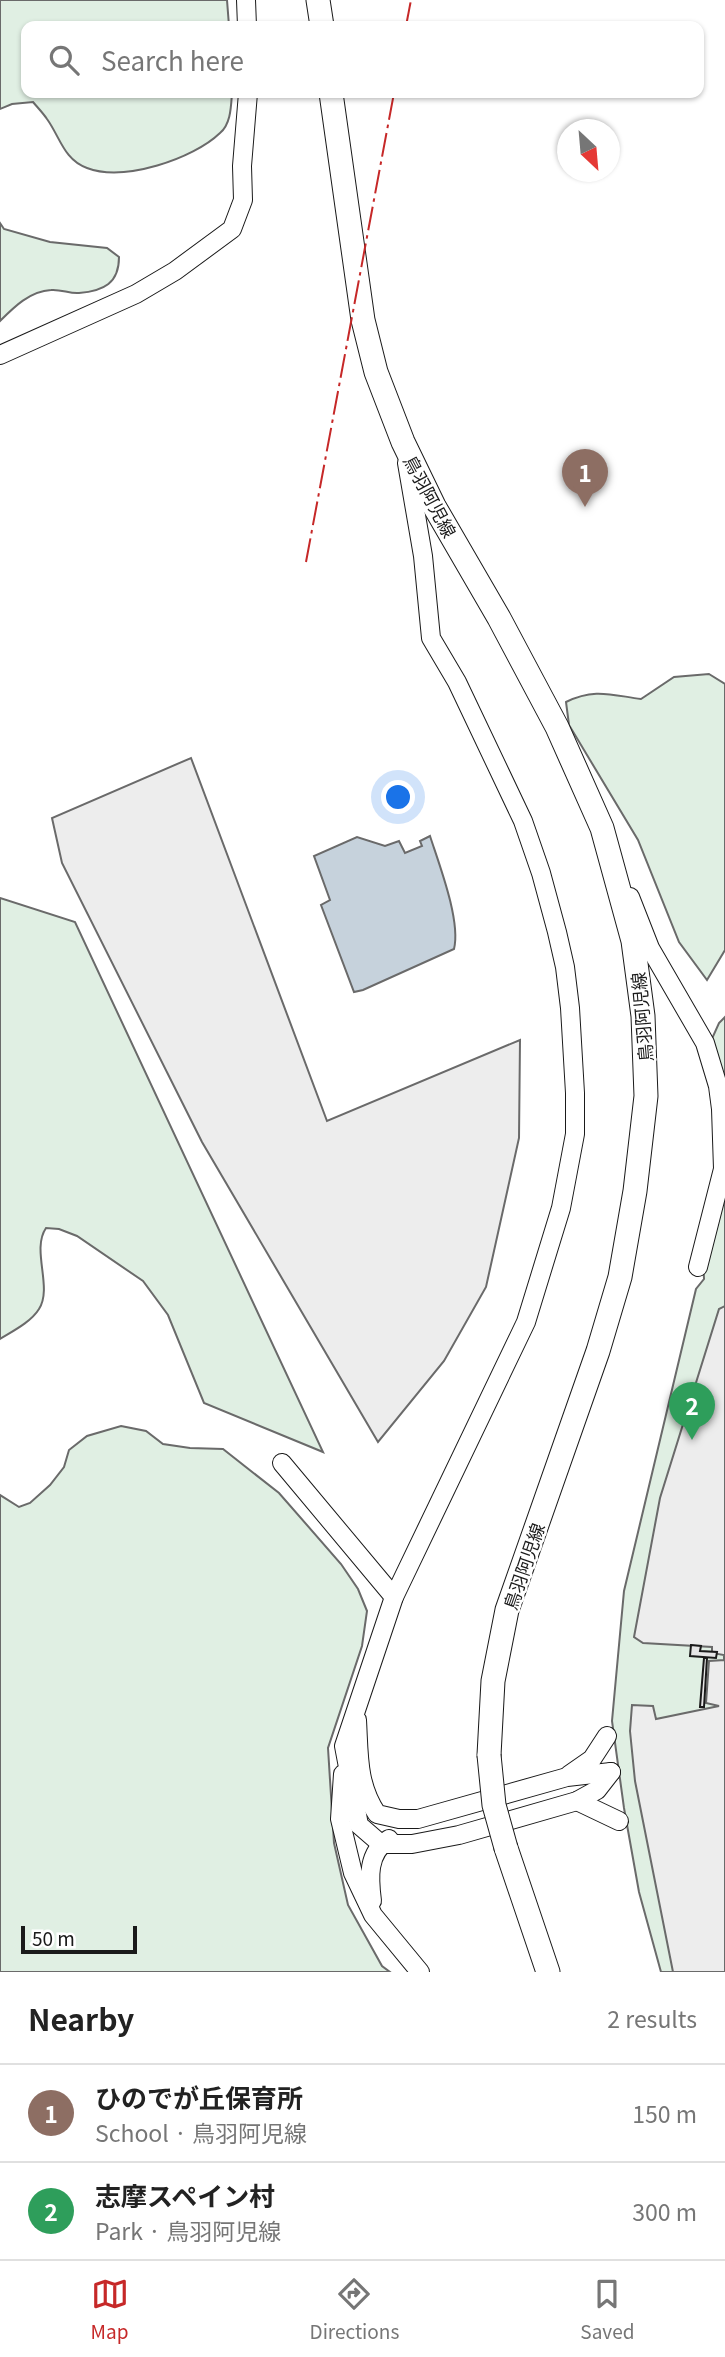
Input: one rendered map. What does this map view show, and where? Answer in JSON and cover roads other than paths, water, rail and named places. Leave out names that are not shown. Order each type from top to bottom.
[{"type":"main road","points":[[318,0],[321,21]]},
{"type":"main road","name":"鳥羽阿児線","points":[[332,98],[363,320],[376,372],[403,442],[435,506],[557,727],[603,828],[634,941],[643,1016],[646,1096],[635,1191],[620,1277],[598,1351],[507,1609],[493,1681],[489,1755],[494,1805],[548,1972]]},
{"type":"street","points":[[246,0],[247,21]]},
{"type":"street","points":[[0,355],[136,293],[175,271],[232,229],[243,200],[248,98]]},
{"type":"street","points":[[403,442],[423,556],[431,638],[457,682],[523,821],[541,873],[565,967],[575,1093],[575,1134],[561,1208],[526,1322],[394,1597],[344,1746],[341,1819],[353,1873],[373,1915],[420,1972]]},
{"type":"street","points":[[603,828],[650,948],[705,1044],[718,1086],[723,1168],[698,1267]]},
{"type":"street","points":[[282,1462],[394,1597]]},
{"type":"street","points":[[344,1746],[359,1825],[381,1844],[412,1844],[459,1835],[577,1801],[597,1790],[611,1772],[567,1777],[418,1819],[399,1819],[377,1814],[365,1796],[359,1761],[357,1711]]},
{"type":"street","points":[[567,1777],[592,1759],[607,1737]]},
{"type":"street","points":[[577,1801],[619,1821]]},
{"type":"street","points":[[373,1915],[369,1869],[381,1844],[418,1819]]},
{"type":"place","name":"ひのでが丘保育所","points":[[585,507]]},
{"type":"place","name":"志摩スペイン村","points":[[692,1440]]}]
